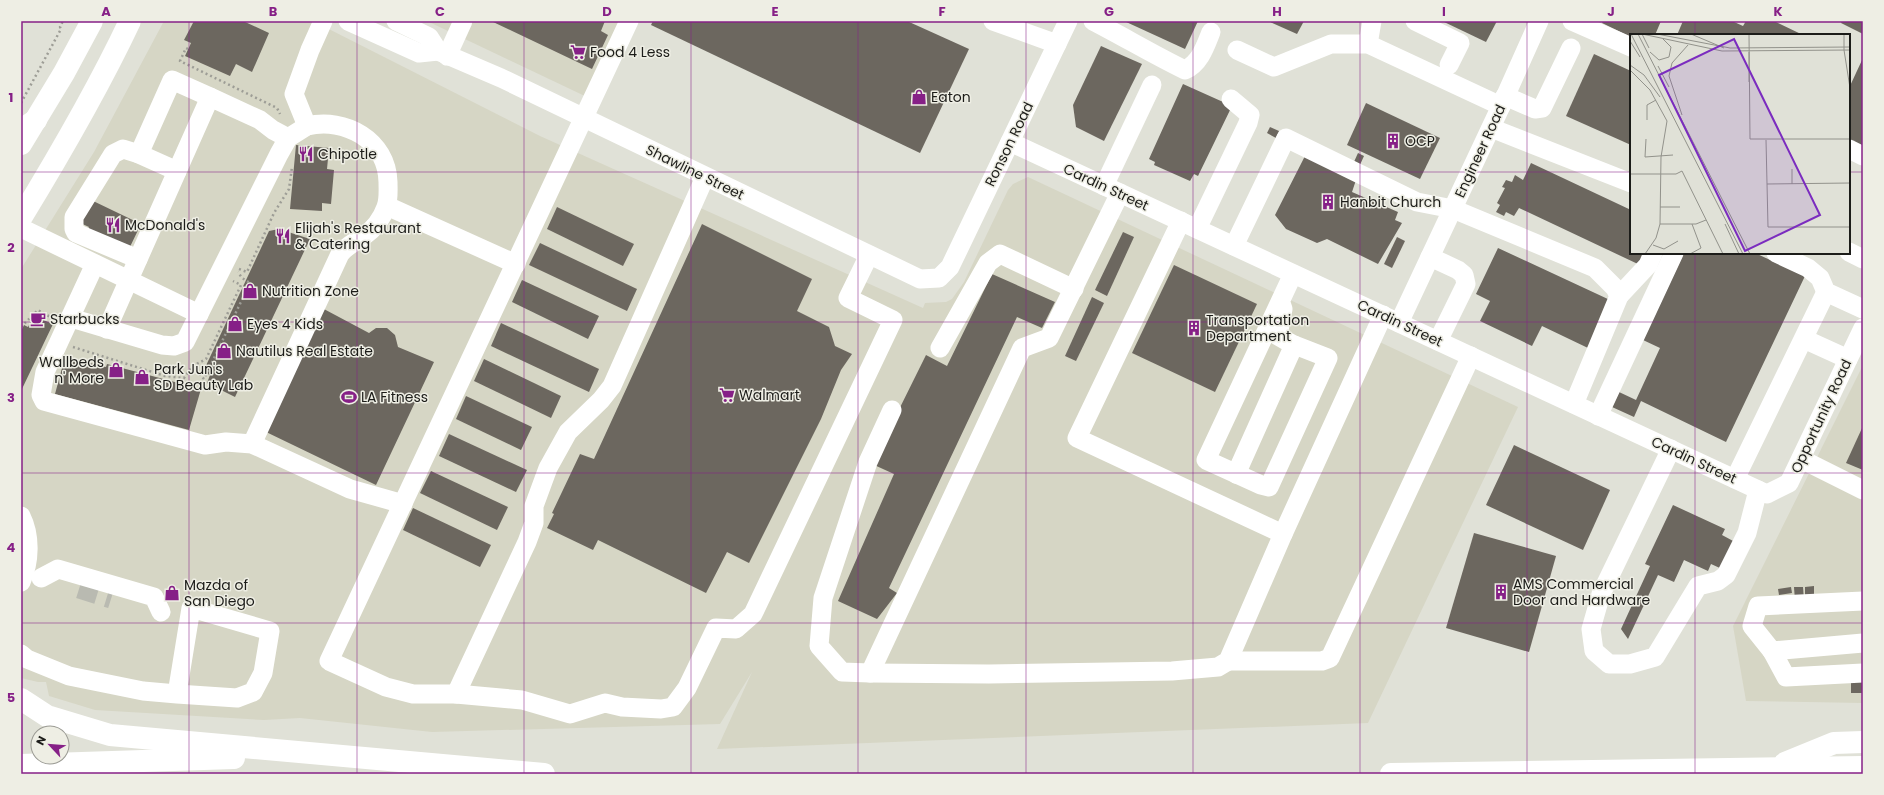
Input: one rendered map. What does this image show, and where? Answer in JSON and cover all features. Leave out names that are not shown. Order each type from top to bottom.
[{"type":"main road","points":[[21,144],[28,125],[92,21]]},
{"type":"main road","points":[[21,218],[60,153],[130,21]]},
{"type":"main road","points":[[21,699],[47,716],[110,735],[544,774]]},
{"type":"main road","points":[[1775,768],[1834,743],[1863,742]]},
{"type":"main road","points":[[21,765],[347,756]]},
{"type":"main road","points":[[1391,774],[1863,767]]},
{"type":"street","points":[[65,320],[107,329],[162,345],[174,346],[185,342],[296,133],[294,94],[310,50],[323,21]]},
{"type":"street","name":"Shawline Street","points":[[348,21],[420,54],[443,54],[501,78],[920,279],[939,278],[950,267]]},
{"type":"street","name":"Shawline Street","points":[[396,21],[429,37],[443,54]]},
{"type":"street","points":[[443,54],[463,21]]},
{"type":"street","points":[[629,21],[329,661],[386,687],[413,694],[456,694],[522,700],[570,714],[605,703],[622,707],[660,709],[673,707],[687,688],[716,628],[736,629],[753,614],[893,320],[848,298],[869,255]]},
{"type":"street","points":[[993,21],[1057,44]]},
{"type":"street","name":"Ronson Road","points":[[950,267],[1068,21]]},
{"type":"street","points":[[1093,21],[1140,45],[1148,52],[1185,70],[1193,66],[1198,60],[1211,32]]},
{"type":"street","points":[[1368,44],[1372,21]]},
{"type":"street","points":[[1415,21],[1460,43],[1449,65]]},
{"type":"street","name":"Engineer Road","points":[[1228,661],[1284,534],[1391,319],[1430,257],[1491,128],[1539,21]]},
{"type":"street","points":[[1582,23],[1630,47]]},
{"type":"street","points":[[1237,50],[1274,67],[1331,44],[1368,44],[1503,101],[1535,109],[1542,108],[1571,48]]},
{"type":"street","points":[[139,154],[172,80],[260,120],[273,130],[296,133],[319,124],[347,128],[363,136],[373,144],[385,163],[388,177],[386,206],[376,225],[365,235],[344,248],[340,254],[252,444]]},
{"type":"street","points":[[870,673],[1022,348],[1049,338],[1074,289],[1152,85]]},
{"type":"street","points":[[107,329],[210,97]]},
{"type":"street","points":[[1231,99],[1250,115],[1248,123],[1189,225],[1077,438],[1284,534]]},
{"type":"street","points":[[1491,128],[1630,183]]},
{"type":"street","points":[[1234,246],[1286,138],[1417,202],[1453,209],[1595,268],[1615,288],[1619,296]]},
{"type":"street","name":"Cardin Street","points":[[1010,142],[1767,494],[1790,483]]},
{"type":"street","points":[[138,259],[76,234],[74,217],[113,154],[123,149],[139,154],[177,171]]},
{"type":"street","points":[[1850,150],[1863,156]]},
{"type":"street","points":[[456,694],[527,542],[534,523],[534,506],[548,468],[568,432],[601,400],[612,386],[705,177]]},
{"type":"street","points":[[386,206],[516,264]]},
{"type":"street","points":[[21,228],[199,314]]},
{"type":"street","points":[[1850,252],[1863,259]]},
{"type":"street","points":[[940,348],[988,263],[1000,254],[1074,289]]},
{"type":"street","points":[[1574,404],[1619,296],[1648,265],[1653,254]]},
{"type":"street","points":[[1598,416],[1674,254]]},
{"type":"street","points":[[1778,254],[1808,268],[1820,278],[1826,292],[1863,309]]},
{"type":"street","points":[[1430,257],[1458,270],[1464,275],[1466,284],[1438,341]]},
{"type":"street","points":[[95,264],[65,320],[45,372],[41,395],[44,401],[205,445],[226,442],[252,444],[350,489],[403,504]]},
{"type":"street","points":[[1281,303],[1283,309],[1278,336],[1294,345],[1328,358],[1269,487],[1206,460],[1277,306],[1281,303],[1293,274]]},
{"type":"street","points":[[1735,479],[1826,292]]},
{"type":"street","name":"Opportunity Road","points":[[1790,483],[1854,356],[1863,328]]},
{"type":"street","points":[[1804,339],[1854,356]]},
{"type":"street","points":[[1236,474],[1294,345]]},
{"type":"street","points":[[892,410],[868,462],[823,598],[819,646],[842,672],[989,674],[1172,671],[1218,667],[1228,661],[1322,661],[1330,658],[1471,356]]},
{"type":"street","points":[[1671,449],[1601,594],[1591,629],[1594,651],[1609,664],[1630,664],[1655,657],[1698,586],[1718,581],[1726,575],[1747,533],[1758,490]]},
{"type":"street","points":[[1801,459],[1863,490]]},
{"type":"street","points":[[21,516],[27,527],[29,578]]},
{"type":"street","points":[[29,578],[58,569],[154,597],[161,612]]},
{"type":"street","points":[[29,578],[79,589]]},
{"type":"street","points":[[111,599],[190,619]]},
{"type":"street","points":[[1863,601],[1758,606],[1752,626],[1772,651],[1786,677],[1863,674]]},
{"type":"street","points":[[21,654],[27,659],[69,676],[143,691],[176,694],[237,698],[253,692],[263,673],[270,631],[191,608],[176,694]]},
{"type":"street","points":[[1772,651],[1863,643]]},
{"type":"path","points":[[21,103],[61,29],[60,27],[62,21]]},
{"type":"path","points":[[188,49],[186,48],[180,61],[277,108],[296,133]]},
{"type":"path","points":[[193,366],[204,379],[250,283],[242,278],[236,268]]},
{"type":"path","points":[[21,327],[38,310],[65,320]]},
{"type":"shaded area","points":[[164,21],[313,21],[540,136],[923,308],[925,303],[946,302],[952,299],[964,282],[1008,190],[1013,184],[1028,177],[1518,407],[1368,723],[717,749],[752,672],[720,724],[432,732],[300,718],[264,720],[95,710],[49,696],[46,682],[38,682],[21,678],[21,269],[94,152]]},
{"type":"shaded area","points":[[427,21],[625,21],[589,98]]},
{"type":"shaded area","points":[[1863,365],[1863,703],[1746,701],[1733,626]]},
{"type":"building","points":[[194,21],[243,21],[269,33],[252,72],[236,64],[230,76],[185,56],[191,43],[184,40]]},
{"type":"building","name":"Food 4 Less","points":[[491,21],[605,21],[601,31],[608,35],[592,69]]},
{"type":"building","points":[[653,21],[907,21],[969,49],[920,153],[651,25]]},
{"type":"building","points":[[1124,21],[1198,21],[1185,49]]},
{"type":"building","points":[[1268,21],[1304,21],[1297,34]]},
{"type":"building","points":[[1442,21],[1497,21],[1486,42]]},
{"type":"building","points":[[1603,21],[1661,21],[1655,34],[1630,34],[1630,37],[1602,23]]},
{"type":"building","points":[[1683,21],[1732,21],[1743,26],[1746,21],[1774,21],[1801,34],[1677,34]]},
{"type":"building","points":[[1842,21],[1863,21],[1863,34],[1841,23]]},
{"type":"building","points":[[1101,46],[1142,64],[1104,141],[1076,127],[1073,105]]},
{"type":"building","points":[[1594,54],[1630,71],[1630,145],[1566,116]]},
{"type":"building","points":[[1863,58],[1863,148],[1850,142],[1850,86]]},
{"type":"building","points":[[1183,84],[1232,106],[1198,176],[1194,174],[1190,181],[1154,165],[1155,162],[1149,159]]},
{"type":"building","name":"OCP","points":[[1366,103],[1440,138],[1420,179],[1347,145]]},
{"type":"building","points":[[1270,127],[1279,131],[1276,138],[1267,133]]},
{"type":"building","points":[[296,145],[329,148],[327,169],[334,170],[331,204],[322,203],[322,211],[290,209]]},
{"type":"building","points":[[1358,153],[1364,156],[1359,167],[1353,164]]},
{"type":"building","name":"Hanbit Church","points":[[1306,154],[1356,180],[1352,192],[1398,212],[1395,220],[1402,223],[1378,264],[1327,239],[1317,243],[1286,229],[1275,215]]},
{"type":"building","points":[[1531,163],[1630,210],[1630,254],[1646,254],[1640,265],[1519,208],[1514,216],[1506,212],[1504,216],[1496,212],[1500,205],[1497,203],[1505,188],[1502,187],[1506,180],[1512,182],[1515,175],[1523,180]]},
{"type":"building","name":"McDonald's","points":[[89,199],[141,224],[128,251],[87,231],[89,227],[78,222]]},
{"type":"building","points":[[557,207],[634,244],[623,266],[547,229]]},
{"type":"building","name":"Walmart","points":[[702,224],[812,279],[797,311],[829,327],[835,346],[852,354],[841,370],[821,419],[749,563],[727,552],[706,593],[598,540],[593,550],[547,528],[554,514],[552,513],[580,454],[594,459]]},
{"type":"building","points":[[279,229],[310,239],[235,397],[207,383],[210,375],[203,372],[269,231]]},
{"type":"building","points":[[1123,232],[1134,237],[1107,296],[1095,290]]},
{"type":"building","points":[[1397,237],[1405,241],[1392,268],[1384,264]]},
{"type":"building","points":[[540,243],[637,289],[627,311],[529,265]]},
{"type":"building","points":[[1498,248],[1610,300],[1588,348],[1542,326],[1532,346],[1480,321],[1490,301],[1476,294]]},
{"type":"building","points":[[1684,254],[1757,254],[1805,276],[1726,442],[1641,401],[1634,417],[1612,407],[1619,392],[1636,400],[1660,348],[1643,340]]},
{"type":"building","name":"Transportation Department","points":[[1174,265],[1257,304],[1215,392],[1132,353]]},
{"type":"building","points":[[992,274],[1055,302],[1042,328],[1017,317],[889,588],[897,593],[877,619],[838,601],[894,474],[872,464],[926,355],[947,366]]},
{"type":"building","points":[[522,280],[599,316],[588,339],[512,302]]},
{"type":"building","points":[[1092,297],[1104,303],[1076,361],[1065,356]]},
{"type":"building","name":"LA Fitness","points":[[322,308],[369,333],[376,328],[387,328],[395,335],[398,347],[434,362],[376,485],[264,431]]},
{"type":"building","points":[[34,316],[53,324],[21,391],[21,331],[24,325],[28,327]]},
{"type":"building","points":[[501,323],[599,369],[589,392],[491,346]]},
{"type":"building","points":[[65,357],[106,367],[107,364],[201,389],[189,430],[55,394]]},
{"type":"building","points":[[484,359],[561,396],[551,418],[474,381]]},
{"type":"building","points":[[466,396],[532,427],[521,450],[456,419]]},
{"type":"building","points":[[1863,426],[1863,470],[1846,463]]},
{"type":"building","points":[[449,434],[527,470],[516,492],[439,456]]},
{"type":"building","points":[[1514,445],[1610,490],[1583,550],[1486,505]]},
{"type":"building","points":[[431,471],[508,507],[497,530],[420,493]]},
{"type":"building","points":[[1673,505],[1725,529],[1722,535],[1735,542],[1722,569],[1711,564],[1708,571],[1684,560],[1674,582],[1658,575],[1628,639],[1621,629],[1650,566],[1645,564]]},
{"type":"building","points":[[413,508],[491,545],[480,567],[403,530]]},
{"type":"building","name":"AMS Commercial Door and Hardware","points":[[1474,533],[1556,556],[1529,652],[1446,628]]},
{"type":"building","points":[[1814,586],[1814,600],[1805,600],[1805,587]]},
{"type":"building","points":[[1791,587],[1792,593],[1779,595],[1778,589]]},
{"type":"building","points":[[1794,587],[1803,587],[1804,600],[1795,601]]},
{"type":"building","points":[[1863,679],[1863,693],[1851,693],[1851,680]]},
{"type":"tunnel","points":[[79,589],[111,599]]},
{"type":"place","name":"Food 4 Less","points":[[578,52]]},
{"type":"place","name":"Eaton","points":[[919,97]]},
{"type":"place","name":"OCP","points":[[1393,141]]},
{"type":"place","name":"Chipotle","points":[[306,154]]},
{"type":"place","name":"Hanbit Church","points":[[1328,202]]},
{"type":"place","name":"McDonald's","points":[[113,225]]},
{"type":"place","name":"Elijah's Restaurant & Catering","points":[[283,236]]},
{"type":"place","name":"Nutrition Zone","points":[[250,291]]},
{"type":"place","name":"Starbucks","points":[[38,319]]},
{"type":"place","name":"Eyes 4 Kids","points":[[235,324]]},
{"type":"place","name":"Transportation Department","points":[[1194,328]]},
{"type":"place","name":"Nautilus Real Estate","points":[[224,351]]},
{"type":"place","name":"Wallbeds n' More","points":[[116,370]]},
{"type":"place","name":"Park Jun's SD Beauty Lab","points":[[142,377]]},
{"type":"place","name":"Walmart","points":[[727,395]]},
{"type":"place","name":"LA Fitness","points":[[349,397]]},
{"type":"place","name":"AMS Commercial Door and Hardware","points":[[1501,592]]},
{"type":"place","name":"Mazda of San Diego","points":[[172,593]]}]
